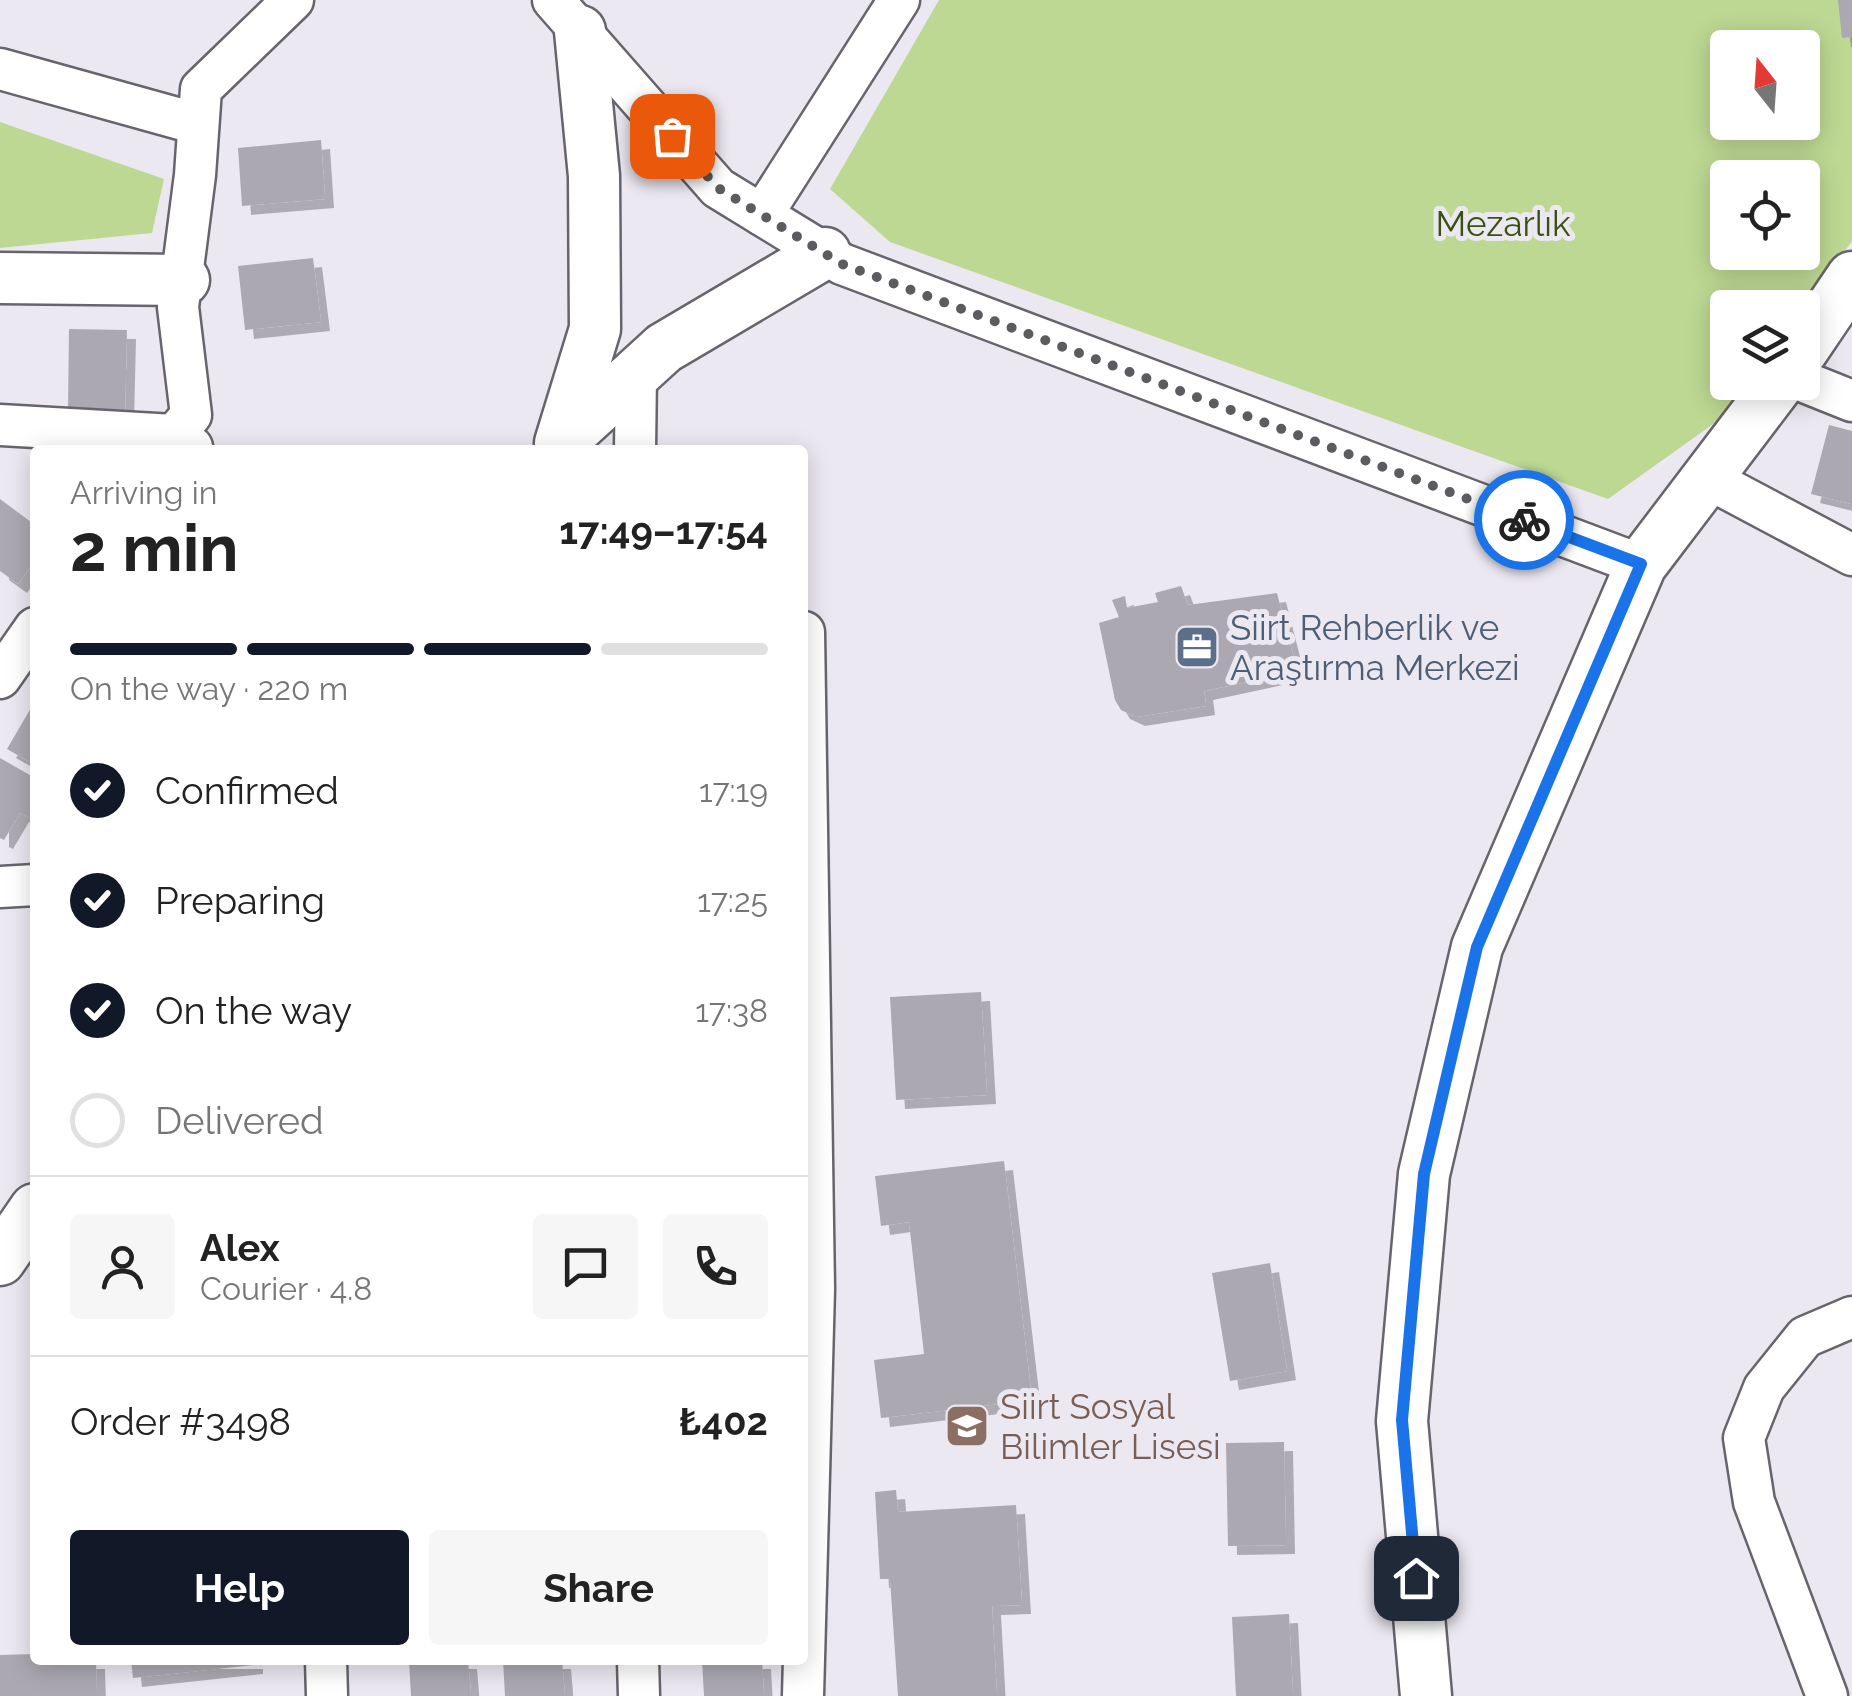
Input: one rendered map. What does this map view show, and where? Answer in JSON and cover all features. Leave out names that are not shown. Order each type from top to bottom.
[{"type":"street","points":[[0,425],[177,445],[191,415],[178,307],[184,280],[200,88],[293,0]]},
{"type":"street","points":[[762,214],[899,0]]},
{"type":"street","points":[[567,15],[718,188],[842,264],[1641,564]]},
{"type":"street","points":[[558,445],[595,328],[594,176],[567,15]]},
{"type":"street","points":[[0,69],[198,124]]},
{"type":"street","points":[[559,445],[664,348],[825,254]]},
{"type":"street","points":[[1820,324],[1852,277]]},
{"type":"street","points":[[0,278],[184,280]]},
{"type":"street","points":[[635,445],[636,373]]},
{"type":"street","points":[[1820,388],[1852,401]]},
{"type":"street","points":[[1426,1696],[1402,1420],[1424,1174],[1477,947],[1641,564],[1766,400]]},
{"type":"street","points":[[1707,478],[1852,555]]},
{"type":"street","points":[[0,678],[30,635]]},
{"type":"street","points":[[0,887],[30,885]]},
{"type":"street","points":[[0,1260],[30,1216]]},
{"type":"street","points":[[1827,1696],[1754,1502],[1744,1438],[1764,1388],[1805,1337],[1852,1317]]},
{"type":"street","points":[[326,1665],[327,1696]]},
{"type":"street","points":[[638,1665],[639,1696]]},
{"type":"street","points":[[803,1665],[803,1696]]},
{"type":"green space","name":"Mezarlık","points":[[939,0],[1852,0],[1852,241],[1817,290],[1710,290],[1710,400],[1736,400],[1723,417],[1608,499],[890,242],[830,189]]},
{"type":"green space","points":[[0,122],[164,179],[152,233],[0,248]]},
{"type":"building","points":[[1838,0],[1852,0],[1852,37],[1842,38]]},
{"type":"building","points":[[321,140],[325,199],[242,206],[238,148]]},
{"type":"building","points":[[313,258],[321,322],[245,330],[238,266]]},
{"type":"building","points":[[69,329],[127,330],[125,411],[68,410]]},
{"type":"building","points":[[1829,425],[1852,431],[1852,504],[1811,494]]},
{"type":"building","points":[[0,499],[30,521],[30,567],[18,584],[0,571]]},
{"type":"building","name":"Siirt Rehberlik ve Araştırma Merkezi","points":[[1181,586],[1188,605],[1277,593],[1297,671],[1204,691],[1206,706],[1136,717],[1121,710],[1115,700],[1099,623],[1119,617],[1112,600],[1125,596],[1127,608],[1158,602],[1155,593]]},
{"type":"building","points":[[30,710],[30,762],[7,749]]},
{"type":"building","points":[[0,758],[30,775],[30,818],[20,813],[4,840],[0,838]]},
{"type":"building","points":[[981,992],[987,1095],[896,1100],[890,997]]},
{"type":"building","points":[[1004,1161],[1032,1400],[881,1418],[874,1360],[924,1354],[909,1222],[881,1226],[875,1176]]},
{"type":"building","points":[[1270,1263],[1287,1371],[1230,1381],[1212,1273]]},
{"type":"building","points":[[1284,1442],[1286,1545],[1228,1546],[1226,1443]]},
{"type":"building","points":[[896,1490],[898,1512],[1016,1505],[1022,1605],[992,1606],[997,1696],[898,1696],[890,1579],[880,1579],[875,1492]]},
{"type":"building","points":[[1289,1614],[1293,1696],[1236,1696],[1232,1617]]},
{"type":"building","points":[[30,1654],[30,1665],[96,1665],[97,1696],[0,1696],[0,1655]]},
{"type":"building","points":[[132,1665],[254,1665],[133,1678]]},
{"type":"building","points":[[409,1665],[468,1665],[471,1696],[411,1696]]},
{"type":"building","points":[[503,1665],[562,1665],[565,1696],[505,1696]]},
{"type":"building","points":[[702,1665],[762,1665],[764,1696],[704,1696]]},
{"type":"way so far","points":[[672,136],[718,188],[842,264],[1524,520]]},
{"type":"place","name":"Siirt Rehberlik ve Araştırma Merkezi","points":[[1197,647]]},
{"type":"place","name":"Siirt Sosyal Bilimler Lisesi","points":[[967,1426]]},
{"type":"route","points":[[1416,1578],[1402,1420],[1424,1174],[1477,947],[1641,564],[1524,520]]}]
